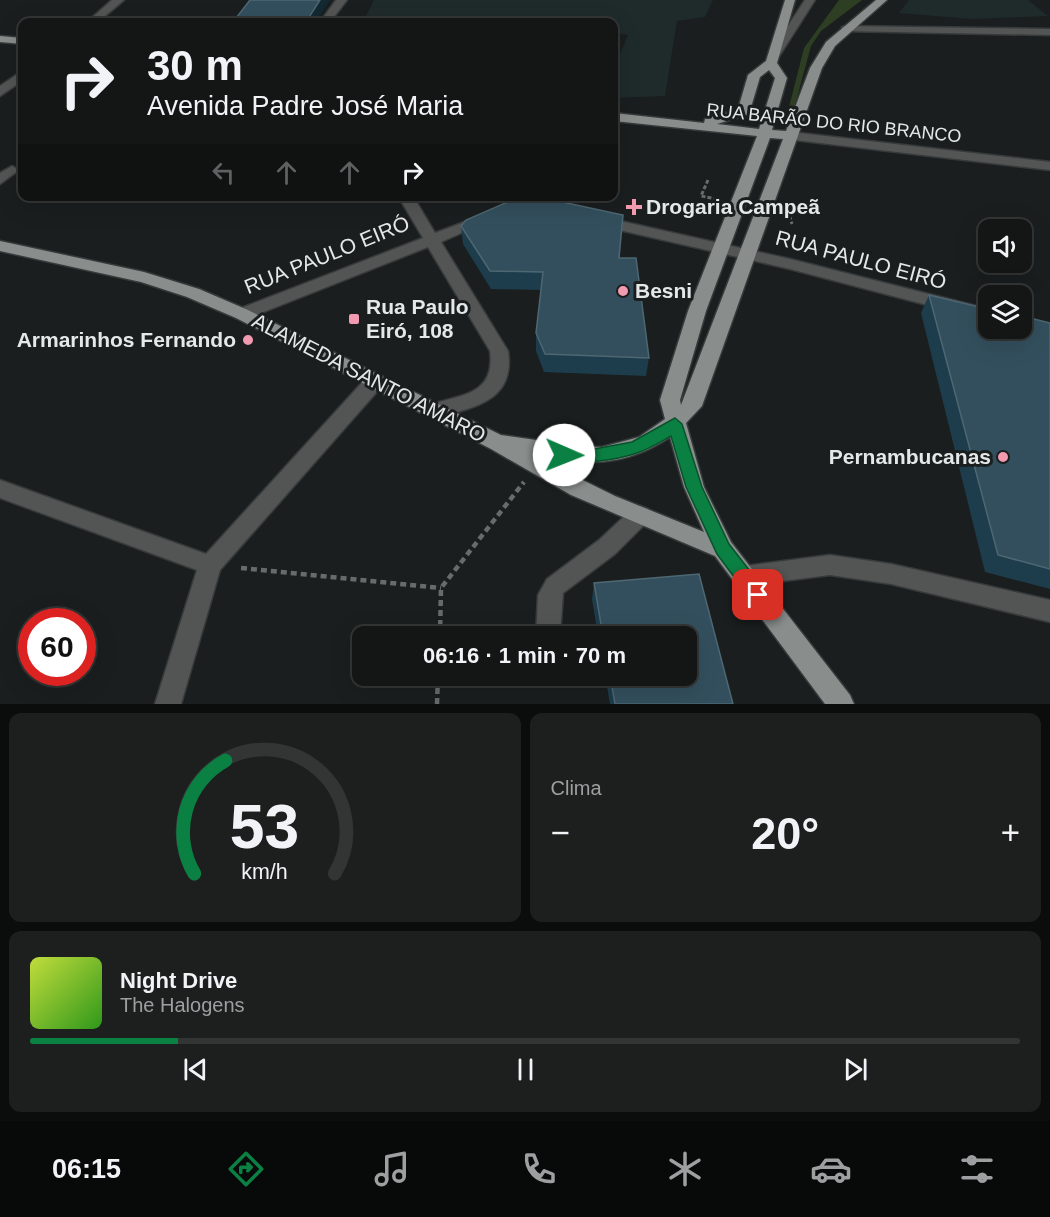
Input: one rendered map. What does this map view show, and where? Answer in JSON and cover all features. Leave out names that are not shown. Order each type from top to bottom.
[{"type":"main road","points":[[689,126],[717,122],[744,111],[754,75],[772,59],[790,0]]},
{"type":"main road","points":[[498,443],[564,455],[589,456],[634,448],[665,432],[692,406],[816,68],[830,44],[882,0]]},
{"type":"main road","points":[[0,39],[18,40]]},
{"type":"main road","points":[[772,59],[781,78],[765,132],[697,311],[670,400],[694,487],[723,549],[841,704]]},
{"type":"main road","name":"RUA BARÃO DO RIO BRANCO","points":[[618,117],[790,136]]},
{"type":"main road","name":"ALAMEDA SANTO AMARO","points":[[0,246],[144,278],[242,314],[498,443],[536,468],[723,549]]},
{"type":"street","points":[[97,18],[119,0]]},
{"type":"street","points":[[328,18],[342,0]]},
{"type":"street","points":[[772,59],[810,0]]},
{"type":"street","points":[[846,29],[1050,32]]},
{"type":"street","points":[[0,92],[18,78]]},
{"type":"street","name":"RUA BARÃO DO RIO BRANCO","points":[[790,136],[1050,166]]},
{"type":"street","points":[[0,180],[12,170]]},
{"type":"street","points":[[408,201],[499,351],[504,367],[500,377],[491,388],[477,397],[432,411]]},
{"type":"street","name":"RUA PAULO EIRÓ","points":[[242,314],[429,238],[503,212]]},
{"type":"street","name":"RUA PAULO EIRÓ","points":[[581,217],[746,254],[978,312]]},
{"type":"street","points":[[168,704],[210,565],[375,381]]},
{"type":"street","points":[[0,489],[210,565]]},
{"type":"street","points":[[548,626],[550,594],[555,586],[607,547],[640,515]]},
{"type":"street","points":[[745,576],[830,565],[891,573],[1050,612]]},
{"type":"path","points":[[708,180],[701,196],[716,200]]},
{"type":"path","points":[[781,221],[792,224]]},
{"type":"path","points":[[440,626],[441,588],[536,468]]},
{"type":"path","points":[[210,565],[441,588]]},
{"type":"path","points":[[438,686],[438,704]]},
{"type":"shaded area","points":[[374,0],[713,0],[705,17],[677,21],[665,96],[618,98],[618,59],[628,35],[618,34],[618,18],[365,18]]},
{"type":"shaded area","points":[[909,0],[1028,0],[1048,16],[971,19],[899,13]]},
{"type":"green space","points":[[839,0],[862,0],[821,31],[811,46],[792,116],[787,115],[804,48]]},
{"type":"building","points":[[250,0],[320,0],[309,18],[236,18]]},
{"type":"building","points":[[510,201],[558,201],[623,215],[619,258],[636,258],[649,358],[545,354],[536,333],[543,272],[490,271],[461,226],[466,220]]},
{"type":"building","name":"Pernambucanas","points":[[929,295],[978,307],[978,339],[1032,339],[1032,318],[1050,323],[1050,569],[998,555]]},
{"type":"building","points":[[699,574],[733,704],[615,704],[612,686],[697,686],[697,626],[601,626],[594,583]]},
{"type":"place","name":"Drogaria Campeã","points":[[634,207]]},
{"type":"place","name":"Besni","points":[[623,291]]},
{"type":"place","name":"Rua Paulo Eiró, 108","points":[[354,319]]},
{"type":"place","name":"Armarinhos Fernando","points":[[248,340]]},
{"type":"place","name":"Pernambucanas","points":[[1003,457]]},
{"type":"route","points":[[564,455],[610,454],[634,448],[650,441],[675,424],[694,487],[723,549],[758,595]]}]
